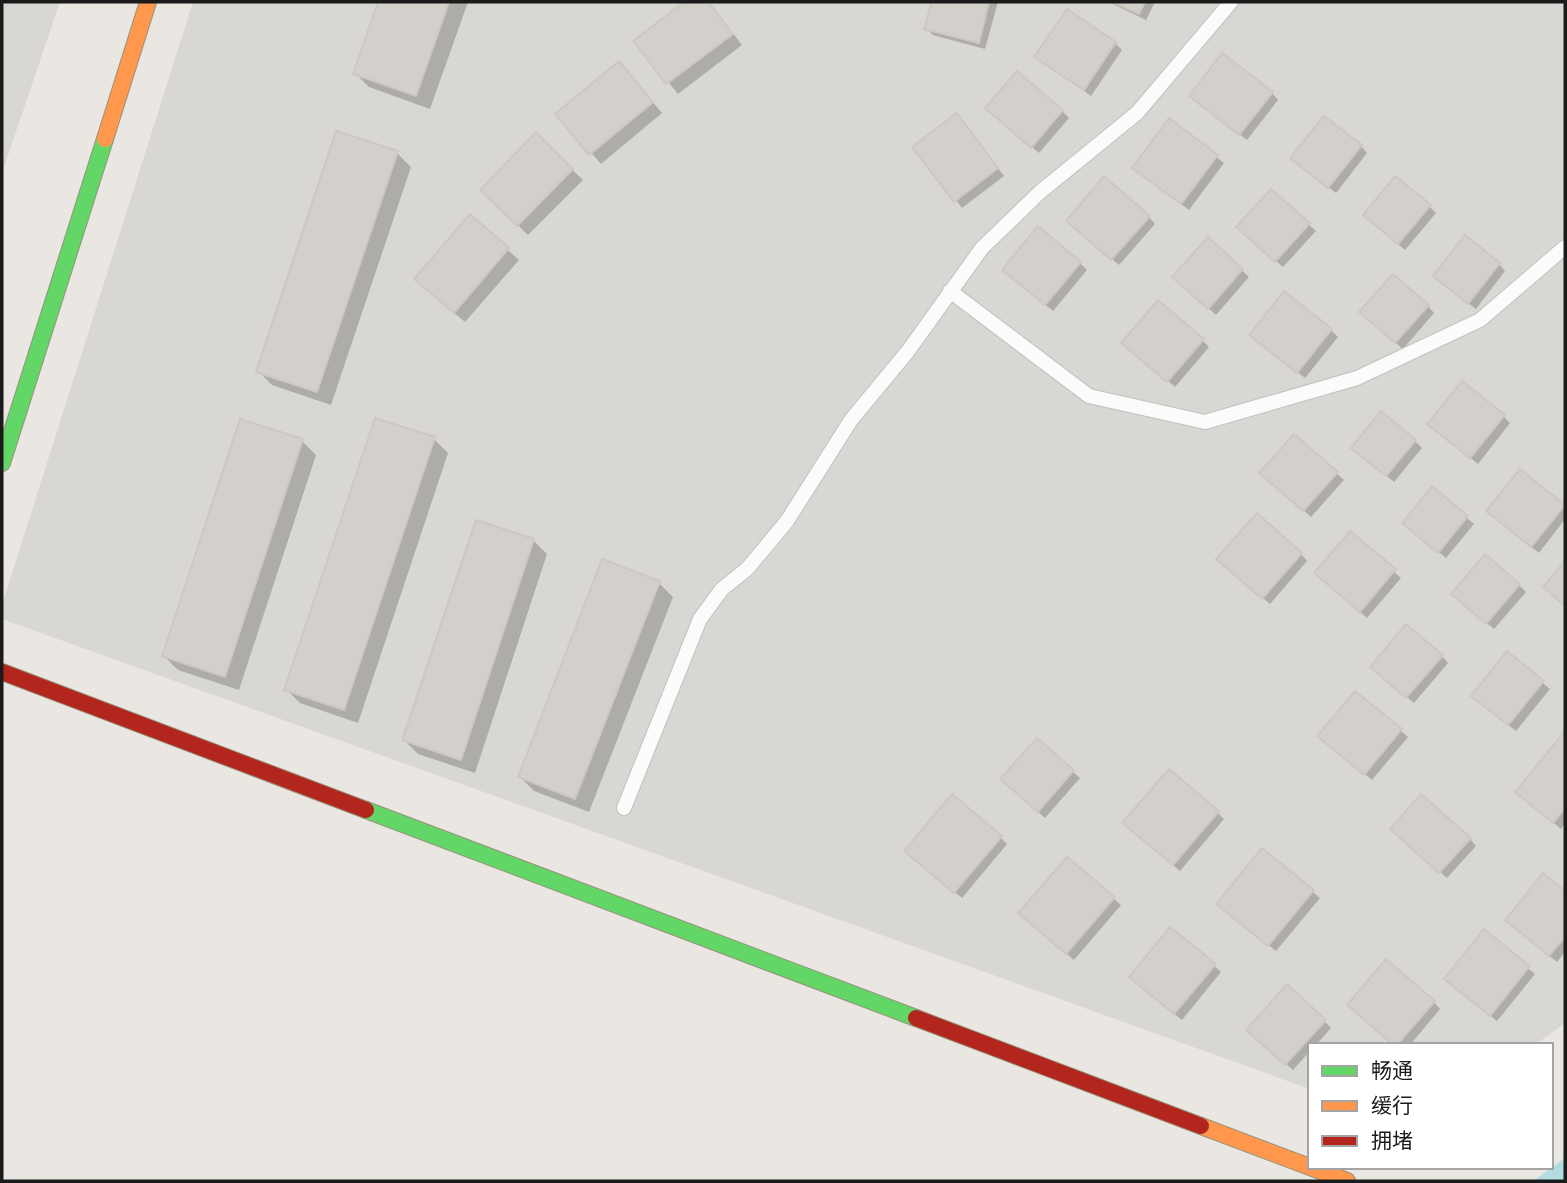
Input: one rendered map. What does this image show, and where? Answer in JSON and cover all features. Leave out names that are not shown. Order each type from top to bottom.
[{"type":"street","points":[[2,463],[148,2]]},
{"type":"street","points":[[2,672],[1308,1166]]},
{"type":"street","points":[[1315,1169],[1347,1181]]},
{"type":"lane","points":[[624,808],[701,620],[722,589],[747,569],[787,521],[851,419],[908,352],[982,248],[1040,192],[1136,113],[1231,2]]},
{"type":"lane","points":[[950,291],[1090,396],[1205,422],[1357,378],[1468,326],[1480,320],[1565,247]]},
{"type":"shaded area","points":[[2,2],[60,2],[2,173]]},
{"type":"shaded area","points":[[193,2],[1565,2],[1565,1023],[1538,1043],[1308,1043],[1308,1088],[2,619],[2,605]]},
{"type":"water","points":[[1565,1158],[1565,1181],[1533,1181],[1553,1169]]},
{"type":"building","points":[[378,2],[449,2],[416,96],[353,74]]},
{"type":"building","points":[[684,2],[708,2],[733,34],[666,84],[633,41]]},
{"type":"building","points":[[932,2],[989,2],[979,43],[924,29]]},
{"type":"building","points":[[1113,2],[1145,2],[1139,14]]},
{"type":"building","points":[[1067,9],[1116,42],[1084,90],[1034,57]]},
{"type":"building","points":[[1222,53],[1273,92],[1239,135],[1189,96]]},
{"type":"building","points":[[619,61],[653,102],[589,155],[555,114]]},
{"type":"building","points":[[1017,71],[1063,110],[1031,148],[985,108]]},
{"type":"building","points":[[957,113],[998,168],[954,202],[912,147]]},
{"type":"building","points":[[1324,116],[1362,145],[1328,188],[1290,158]]},
{"type":"building","points":[[1169,118],[1218,155],[1181,204],[1132,168]]},
{"type":"building","points":[[336,131],[398,151],[317,392],[256,372]]},
{"type":"building","points":[[536,132],[573,169],[517,226],[480,190]]},
{"type":"building","points":[[1104,176],[1150,216],[1111,260],[1066,221]]},
{"type":"building","points":[[1395,176],[1431,205],[1398,244],[1363,215]]},
{"type":"building","points":[[1271,189],[1310,223],[1275,262],[1236,227]]},
{"type":"building","points":[[470,214],[509,248],[454,313],[414,279]]},
{"type":"building","points":[[1038,226],[1081,262],[1045,305],[1002,270]]},
{"type":"building","points":[[1465,235],[1500,263],[1468,304],[1433,276]]},
{"type":"building","points":[[1208,237],[1243,269],[1208,309],[1172,277]]},
{"type":"building","points":[[1393,274],[1429,305],[1395,343],[1359,312]]},
{"type":"building","points":[[1284,291],[1332,329],[1297,373],[1249,335]]},
{"type":"building","points":[[1158,300],[1204,339],[1167,382],[1121,343]]},
{"type":"building","points":[[1462,381],[1505,415],[1470,458],[1427,424]]},
{"type":"building","points":[[1381,411],[1416,440],[1386,476],[1351,448]]},
{"type":"building","points":[[375,418],[435,437],[344,710],[284,690]]},
{"type":"building","points":[[240,419],[303,439],[225,677],[162,656]]},
{"type":"building","points":[[1294,434],[1338,472],[1303,511],[1259,473]]},
{"type":"building","points":[[1520,469],[1565,505],[1531,547],[1486,511]]},
{"type":"building","points":[[1432,486],[1468,516],[1438,553],[1402,523]]},
{"type":"building","points":[[1257,513],[1302,553],[1262,599],[1216,559]]},
{"type":"building","points":[[476,520],[534,539],[461,760],[402,740]]},
{"type":"building","points":[[1350,531],[1396,569],[1360,612],[1314,573]]},
{"type":"building","points":[[1485,554],[1520,584],[1486,624],[1451,594]]},
{"type":"building","points":[[602,559],[660,581],[575,799],[518,777]]},
{"type":"building","points":[[1565,561],[1565,606],[1543,587]]},
{"type":"building","points":[[1406,624],[1443,655],[1406,698],[1370,667]]},
{"type":"building","points":[[1507,651],[1544,681],[1508,725],[1471,696]]},
{"type":"building","points":[[1355,691],[1402,729],[1364,775],[1317,736]]},
{"type":"building","points":[[1565,731],[1565,808],[1553,823],[1515,792]]},
{"type":"building","points":[[1037,738],[1074,770],[1038,812],[1000,779]]},
{"type":"building","points":[[1169,769],[1219,811],[1173,865],[1122,823]]},
{"type":"building","points":[[952,794],[1002,836],[954,893],[904,851]]},
{"type":"building","points":[[1421,794],[1471,838],[1439,873],[1390,829]]},
{"type":"building","points":[[1262,848],[1314,890],[1268,946],[1216,904]]},
{"type":"building","points":[[1067,857],[1115,897],[1066,954],[1018,913]]},
{"type":"building","points":[[1543,873],[1565,891],[1565,937],[1549,956],[1505,920]]},
{"type":"building","points":[[1170,927],[1216,964],[1174,1014],[1129,977]]},
{"type":"building","points":[[1484,929],[1530,966],[1490,1016],[1444,979]]},
{"type":"building","points":[[1386,959],[1435,1001],[1399,1043],[1391,1043],[1347,1005]]},
{"type":"building","points":[[1287,984],[1326,1020],[1285,1065],[1246,1030]]},
{"type":"traffic: fast","points":[[2,463],[105,139]]},
{"type":"traffic: fast","points":[[366,810],[916,1018]]},
{"type":"traffic: slow","points":[[105,139],[148,2]]},
{"type":"traffic: slow","points":[[1201,1126],[1308,1166]]},
{"type":"traffic: slow","points":[[1315,1169],[1347,1181]]},
{"type":"traffic: jam","points":[[2,672],[366,810]]},
{"type":"traffic: jam","points":[[916,1018],[1201,1126]]}]
